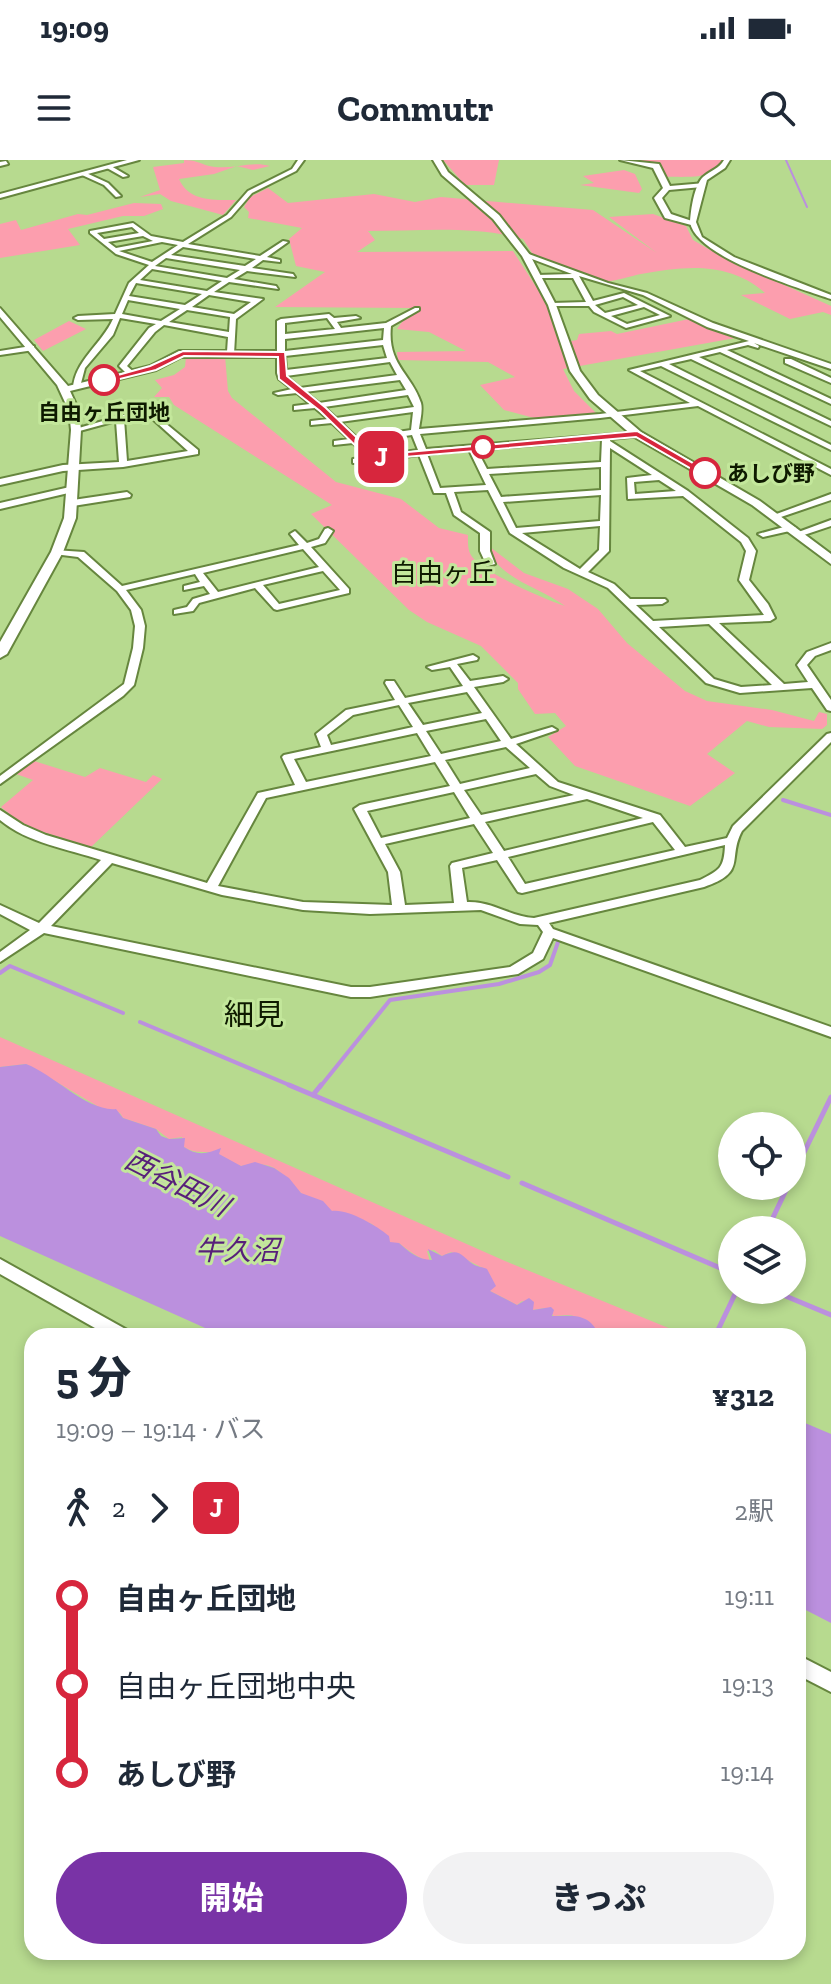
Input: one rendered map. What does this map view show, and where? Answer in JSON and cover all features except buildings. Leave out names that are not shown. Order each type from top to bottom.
[{"type":"street","points":[[0,196],[135,160]]},
{"type":"street","points":[[0,654],[57,552],[73,503],[76,430],[71,388],[81,368],[112,327],[124,297],[134,281],[151,266],[229,216],[257,188],[294,170],[301,160]]},
{"type":"street","points":[[437,160],[445,173],[496,217],[526,255],[552,305],[575,371],[612,415],[637,434],[775,516],[829,555]]},
{"type":"street","points":[[624,160],[656,166],[667,188]]},
{"type":"street","points":[[692,224],[704,179],[723,167],[727,160]]},
{"type":"street","points":[[109,167],[125,176]]},
{"type":"street","points":[[84,174],[106,184],[118,196]]},
{"type":"street","points":[[702,185],[667,188],[658,198],[665,214],[692,224],[700,239],[728,257],[831,297]]},
{"type":"street","points":[[125,217],[149,238],[278,261]]},
{"type":"street","points":[[133,225],[92,232],[114,250],[151,266],[276,288]]},
{"type":"street","points":[[103,241],[143,234]]},
{"type":"street","points":[[114,250],[170,240]]},
{"type":"street","points":[[132,374],[123,366],[152,330],[285,242]]},
{"type":"street","points":[[526,255],[606,284],[645,294],[710,325],[831,367]]},
{"type":"street","points":[[165,256],[293,276]]},
{"type":"street","points":[[124,297],[235,316],[301,271]]},
{"type":"street","points":[[537,277],[575,276],[591,304],[626,326],[666,316],[624,295],[591,304],[552,305]]},
{"type":"street","points":[[134,281],[256,301]]},
{"type":"street","points":[[605,315],[645,305]]},
{"type":"street","points":[[281,337],[388,325],[417,309]]},
{"type":"street","points":[[78,318],[117,315],[232,335]]},
{"type":"street","points":[[231,352],[235,316]]},
{"type":"street","points":[[339,330],[329,316],[296,316],[281,321],[281,373],[392,475]]},
{"type":"street","points":[[2,317],[71,388]]},
{"type":"street","points":[[332,320],[356,318]]},
{"type":"street","points":[[388,325],[386,342],[418,409],[415,432],[437,491],[491,487]]},
{"type":"street","points":[[98,327],[112,327]]},
{"type":"street","points":[[71,388],[161,365],[179,354],[282,354],[386,342]]},
{"type":"street","points":[[830,470],[633,370],[749,343],[831,384]]},
{"type":"street","points":[[0,353],[31,348]]},
{"type":"street","points":[[723,351],[831,402]]},
{"type":"street","points":[[694,357],[831,424]]},
{"type":"street","points":[[281,373],[392,360]]},
{"type":"street","points":[[664,364],[831,448]]},
{"type":"street","points":[[278,393],[402,377]]},
{"type":"street","points":[[636,383],[651,379]]},
{"type":"street","points":[[728,419],[831,384]]},
{"type":"street","points":[[657,394],[671,390]]},
{"type":"street","points":[[297,408],[411,392]]},
{"type":"street","points":[[337,443],[415,432],[612,415],[698,404]]},
{"type":"street","points":[[13,503],[0,484],[74,467],[198,454],[145,407],[120,418],[76,430]]},
{"type":"street","points":[[314,423],[418,409]]},
{"type":"street","points":[[120,418],[123,464]]},
{"type":"street","points":[[517,423],[526,443]]},
{"type":"street","points":[[356,461],[421,452],[606,439],[637,434]]},
{"type":"street","points":[[162,441],[178,437]]},
{"type":"street","points":[[581,573],[603,554],[606,439]]},
{"type":"street","points":[[606,439],[685,493],[748,544],[751,551],[743,573],[744,580],[770,618],[650,624]]},
{"type":"street","points":[[472,448],[513,531],[581,573],[611,586],[700,673],[718,685],[740,690],[815,685]]},
{"type":"street","points":[[484,472],[606,464]]},
{"type":"street","points":[[661,477],[630,480],[631,497],[685,493]]},
{"type":"street","points":[[0,506],[74,489]]},
{"type":"street","points":[[449,490],[457,513],[485,532],[484,548],[490,564]]},
{"type":"street","points":[[498,500],[605,492]]},
{"type":"street","points":[[73,503],[127,495]]},
{"type":"street","points":[[775,516],[831,497]]},
{"type":"street","points":[[513,531],[604,523]]},
{"type":"street","points":[[763,534],[831,523]]},
{"type":"street","points":[[120,589],[305,546],[322,541],[328,531]]},
{"type":"street","points":[[257,584],[277,607],[346,591],[295,534]]},
{"type":"street","points":[[258,545],[265,555]]},
{"type":"street","points":[[0,781],[129,685],[140,626],[136,610],[120,589],[81,554],[57,552]]},
{"type":"street","points":[[177,612],[190,609],[196,601],[216,595],[325,568]]},
{"type":"street","points":[[196,570],[216,595]]},
{"type":"street","points":[[187,588],[206,583]]},
{"type":"street","points":[[627,602],[662,601]]},
{"type":"street","points":[[711,621],[782,688]]},
{"type":"street","points":[[831,646],[804,660],[802,665],[831,708]]},
{"type":"street","points":[[432,667],[473,658]]},
{"type":"street","points":[[452,664],[508,743],[554,784],[656,818],[682,851]]},
{"type":"street","points":[[327,748],[321,734],[350,712],[503,679]]},
{"type":"street","points":[[390,683],[522,889],[732,840]]},
{"type":"street","points":[[302,787],[288,757],[488,715]]},
{"type":"street","points":[[211,887],[262,795],[508,743],[552,730]]},
{"type":"street","points":[[545,926],[704,883],[728,869],[733,858],[732,840],[741,825],[830,739]]},
{"type":"street","points":[[399,909],[394,872],[360,809],[538,770]]},
{"type":"street","points":[[378,842],[588,795]]},
{"type":"street","points":[[0,814],[26,831],[108,860],[211,887],[305,906],[493,908],[521,922],[545,926],[831,1032]]},
{"type":"street","points":[[461,907],[456,866],[656,818]]},
{"type":"street","points":[[0,958],[42,928],[108,860]]},
{"type":"street","points":[[0,909],[31,926],[317,987],[370,992],[513,971],[538,956],[545,926]]},
{"type":"street","points":[[0,1266],[109,1328]]},
{"type":"street","points":[[806,1669],[831,1682]]},
{"type":"shaded area","points":[[184,160],[217,167],[255,164],[270,166],[253,170],[237,166],[214,174],[179,179],[183,187],[196,196],[236,200],[223,215],[171,201],[160,194],[140,197],[160,190],[153,167],[184,163]]},
{"type":"shaded area","points":[[443,160],[499,160],[494,185],[465,185]]},
{"type":"shaded area","points":[[639,160],[724,160],[714,171],[706,174],[665,177],[663,168]]},
{"type":"shaded area","points":[[624,170],[635,174],[642,189],[639,193],[580,185],[594,183],[583,176]]},
{"type":"shaded area","points":[[268,188],[288,203],[374,194],[415,202],[441,197],[593,210],[657,253],[609,217],[653,214],[686,226],[693,240],[724,258],[831,306],[831,315],[823,312],[790,319],[741,295],[765,293],[751,283],[737,275],[706,268],[674,269],[604,281],[565,267],[539,264],[523,239],[485,232],[368,231],[375,240],[357,252],[513,251],[571,341],[577,340],[579,334],[611,331],[617,334],[694,318],[741,337],[563,369],[574,391],[597,414],[538,419],[504,410],[480,385],[515,377],[488,362],[398,360],[397,352],[466,351],[429,332],[397,329],[412,308],[275,307],[325,272],[296,266],[289,239],[302,228],[248,218],[249,212],[244,207],[250,197]]},
{"type":"shaded area","points":[[134,203],[161,204],[163,209],[144,216],[123,216],[68,229],[80,245],[0,258],[0,224],[16,220],[21,230]]},
{"type":"shaded area","points":[[69,321],[86,329],[43,351],[34,340]]},
{"type":"shaded area","points":[[225,356],[228,391],[232,398],[336,482],[401,499],[439,528],[468,535],[469,550],[474,559],[531,592],[565,606],[509,574],[492,556],[486,544],[524,573],[568,589],[598,609],[627,643],[685,691],[707,701],[772,710],[814,721],[819,712],[827,714],[827,725],[822,729],[769,727],[747,721],[707,754],[735,773],[690,806],[575,766],[548,737],[566,726],[555,713],[535,714],[518,689],[518,683],[481,646],[427,622],[409,610],[311,514],[332,505],[174,405],[169,397],[154,397],[162,388],[155,380],[174,375],[185,367],[186,357]]},
{"type":"shaded area","points":[[34,761],[85,777],[100,768],[146,782],[153,775],[162,779],[91,847],[24,826],[1,807],[33,780],[16,774]]},
{"type":"shaded area","points":[[0,1037],[505,1261],[668,1328],[594,1328],[574,1316],[554,1316],[545,1308],[532,1310],[532,1306],[522,1301],[517,1305],[490,1291],[487,1270],[451,1252],[442,1256],[434,1250],[427,1251],[430,1262],[421,1258],[399,1243],[390,1243],[372,1224],[332,1212],[317,1199],[309,1199],[274,1168],[255,1164],[241,1166],[217,1154],[184,1147],[182,1137],[169,1139],[156,1129],[123,1118],[120,1113],[104,1110],[26,1064],[0,1067]]},
{"type":"water","name":"牛久沼","points":[[26,1064],[94,1105],[116,1109],[123,1118],[156,1129],[161,1136],[169,1139],[185,1138],[184,1147],[193,1152],[207,1153],[221,1148],[219,1154],[241,1166],[255,1162],[274,1168],[289,1178],[301,1193],[323,1201],[332,1211],[354,1215],[369,1223],[389,1236],[390,1242],[399,1243],[418,1257],[432,1260],[428,1249],[442,1256],[453,1252],[460,1254],[487,1269],[496,1286],[490,1291],[517,1305],[529,1298],[534,1302],[533,1310],[551,1307],[554,1310],[552,1316],[583,1318],[595,1328],[205,1328],[0,1236],[0,1067]]},
{"type":"water","points":[[806,1423],[831,1434],[831,1623],[806,1610]]},
{"type":"waterway","points":[[786,160],[807,207]]},
{"type":"waterway","points":[[783,800],[831,815]]},
{"type":"waterway","points":[[320,1087],[390,1000],[499,984],[539,972],[550,965],[558,942]]},
{"type":"waterway","points":[[0,973],[10,966],[123,1013]]},
{"type":"waterway","points":[[140,1022],[294,1087]]},
{"type":"waterway","points":[[289,1085],[508,1177]]},
{"type":"waterway","points":[[313,1095],[321,1085]]},
{"type":"waterway","points":[[806,1148],[831,1097]]},
{"type":"waterway","points":[[522,1183],[718,1267]]},
{"type":"waterway","points":[[774,1216],[781,1200]]},
{"type":"waterway","points":[[719,1328],[730,1304]]},
{"type":"waterway","points":[[805,1304],[831,1315]]},
{"type":"bus line","name":"J","points":[[104,380],[153,368],[183,354],[282,354],[282,377],[323,410],[373,458],[637,434],[705,473]]},
{"type":"place","name":"自由ヶ丘団地","points":[[104,380]]},
{"type":"place","name":"あしび野","points":[[705,473]]},
{"type":"district","name":"自由ヶ丘","points":[[443,573]]},
{"type":"district","name":"細見","points":[[254,1015]]},
{"type":"water label","name":"西谷田川","points":[[177,1183]]}]
